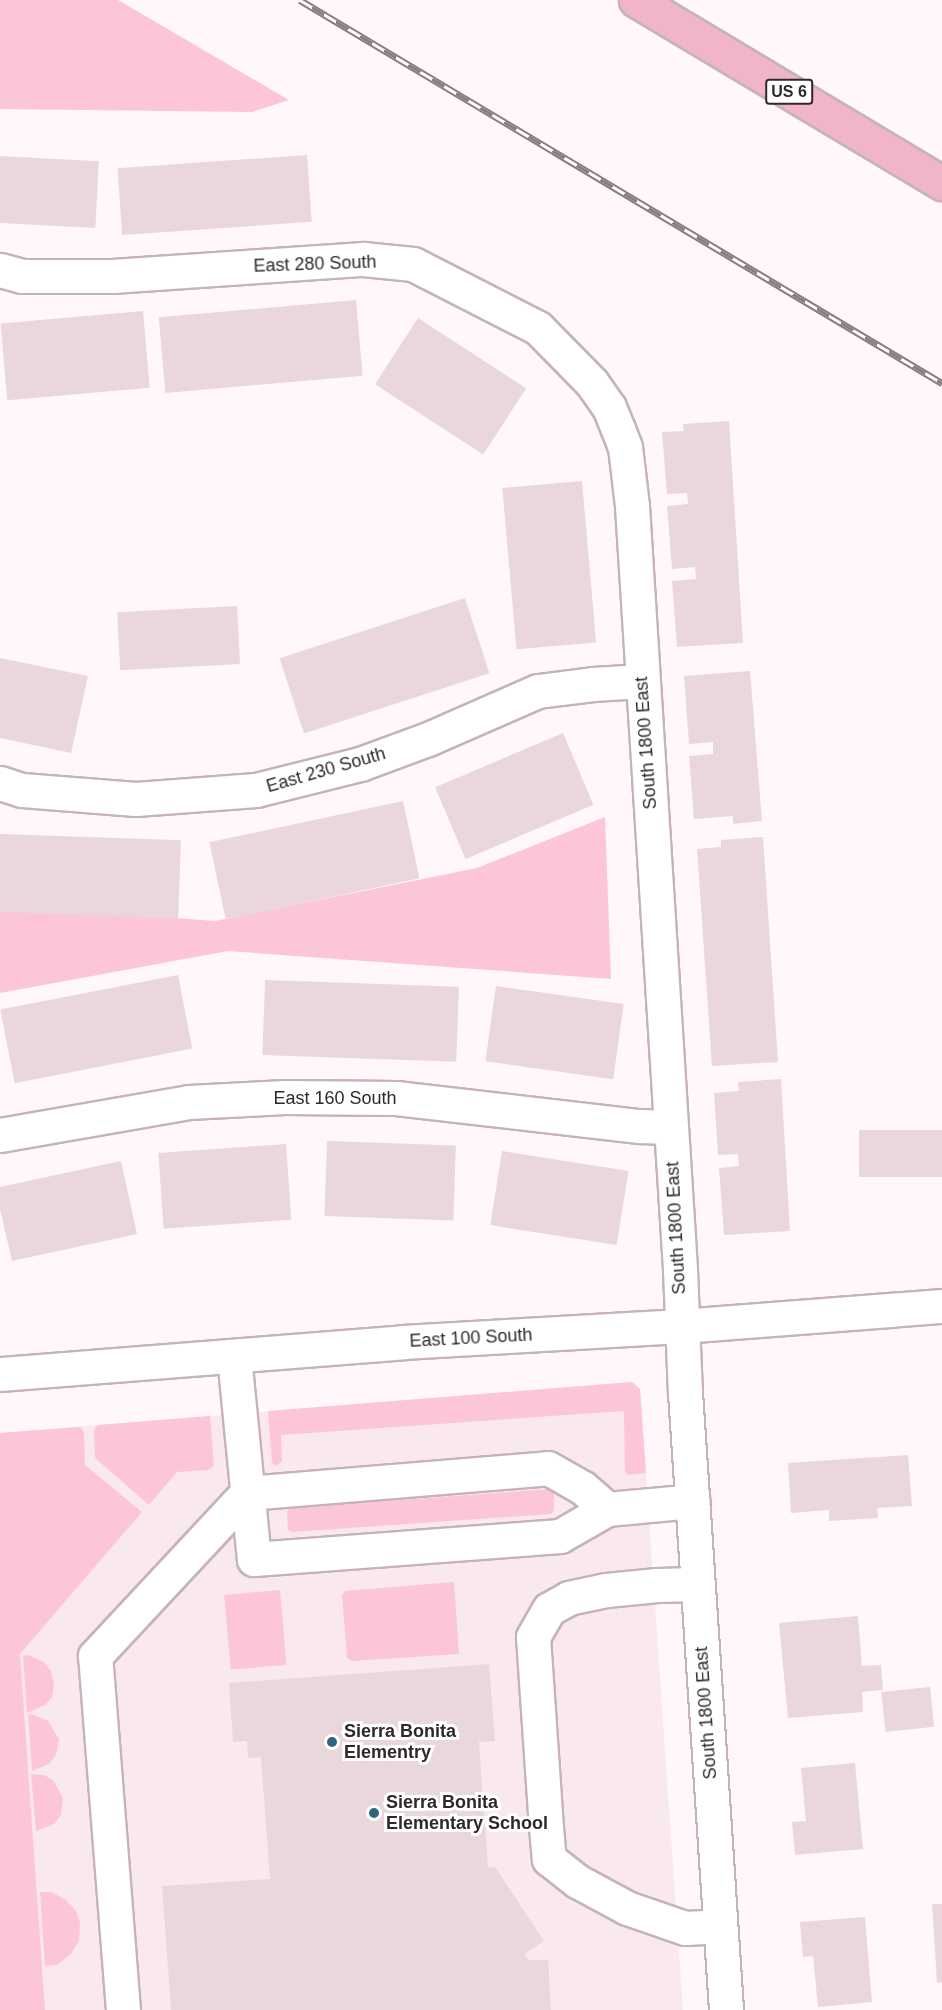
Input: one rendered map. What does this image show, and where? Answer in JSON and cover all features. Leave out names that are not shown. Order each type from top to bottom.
[{"type":"highway","name":"US 6","points":[[636,0],[942,183]]},
{"type":"street","name":"East 280 South","points":[[0,270],[22,276],[112,276],[363,259],[412,264],[537,328],[592,383],[609,407],[625,447]]},
{"type":"street","name":"South 1800 East","points":[[625,447],[632,506],[697,1584],[726,2010]]},
{"type":"street","name":"East 230 South","points":[[0,783],[22,790],[136,799],[256,790],[360,764],[428,739],[538,691],[642,681]]},
{"type":"street","name":"East 160 South","points":[[0,1135],[189,1102],[285,1097],[396,1098],[639,1126],[670,1127]]},
{"type":"street","name":"East 100 South","points":[[0,1374],[942,1306]]},
{"type":"street","points":[[234,1356],[254,1559],[560,1536],[607,1509],[693,1501]]},
{"type":"street","points":[[123,2010],[95,1656],[247,1493],[548,1468],[583,1488],[607,1509]]},
{"type":"street","points":[[697,1584],[606,1590],[568,1598],[549,1609],[533,1637],[549,1859],[577,1881],[627,1908],[685,1928],[720,1926]]},
{"type":"shaded area","points":[[0,0],[118,0],[289,100],[252,112],[0,109]]},
{"type":"shaded area","points":[[605,817],[611,979],[228,951],[0,993],[0,905],[215,921],[477,868]]},
{"type":"shaded area","name":"Sierra Bonita Elementry","points":[[632,1382],[640,1389],[683,2010],[0,2010],[0,1433]]},
{"type":"shaded area","points":[[632,1382],[640,1389],[646,1473],[628,1475],[625,1472],[624,1411],[281,1435],[282,1461],[276,1466],[272,1463],[268,1411]]},
{"type":"shaded area","points":[[210,1416],[214,1466],[208,1470],[177,1472],[149,1505],[95,1458],[94,1430],[98,1425]]},
{"type":"shaded area","points":[[80,1427],[84,1432],[85,1465],[142,1512],[20,1654],[45,2010],[0,2010],[0,1433]]},
{"type":"shaded area","points":[[550,1489],[554,1493],[554,1510],[551,1514],[292,1532],[288,1530],[287,1511],[290,1508]]},
{"type":"shaded area","points":[[454,1582],[459,1654],[352,1661],[347,1658],[342,1595],[345,1591]]},
{"type":"shaded area","points":[[280,1590],[287,1665],[231,1670],[224,1595]]},
{"type":"shaded area","points":[[28,1655],[44,1662],[51,1671],[54,1685],[52,1697],[45,1705],[27,1713],[23,1656]]},
{"type":"shaded area","points":[[32,1714],[48,1721],[59,1739],[56,1755],[49,1764],[32,1771],[28,1715]]},
{"type":"shaded area","points":[[31,1774],[44,1775],[53,1780],[63,1798],[61,1815],[54,1824],[36,1831]]},
{"type":"shaded area","points":[[40,1892],[51,1892],[65,1899],[76,1911],[80,1923],[79,1941],[70,1955],[57,1965],[45,1966]]},
{"type":"building","points":[[307,155],[312,222],[122,235],[117,168]]},
{"type":"building","points":[[0,156],[99,161],[95,228],[0,223]]},
{"type":"building","points":[[356,300],[363,376],[165,393],[159,317]]},
{"type":"building","points":[[143,311],[150,388],[7,400],[1,323]]},
{"type":"building","points":[[418,318],[526,388],[483,455],[375,384]]},
{"type":"building","points":[[729,421],[743,643],[677,647],[672,581],[696,579],[695,567],[672,569],[667,506],[688,504],[687,493],[667,494],[662,432],[684,431],[683,424]]},
{"type":"building","points":[[582,481],[596,642],[516,649],[502,488]]},
{"type":"building","points":[[465,598],[489,673],[304,733],[280,658]]},
{"type":"building","points":[[237,606],[240,664],[120,670],[117,612]]},
{"type":"building","points":[[0,658],[88,676],[71,753],[0,738]]},
{"type":"building","points":[[750,671],[762,821],[733,824],[733,816],[694,819],[689,756],[713,754],[713,742],[689,744],[684,676]]},
{"type":"building","points":[[563,733],[593,805],[466,859],[435,787]]},
{"type":"building","points":[[403,801],[419,878],[226,919],[209,842]]},
{"type":"building","points":[[0,834],[181,840],[178,918],[0,912]]},
{"type":"building","points":[[763,837],[778,1062],[712,1066],[697,849],[721,847],[721,840]]},
{"type":"building","points":[[178,975],[192,1049],[15,1083],[0,1010]]},
{"type":"building","points":[[265,980],[459,987],[456,1062],[262,1055]]},
{"type":"building","points":[[496,986],[624,1004],[613,1079],[485,1061]]},
{"type":"building","points":[[781,1079],[790,1231],[724,1235],[719,1168],[739,1166],[738,1154],[718,1155],[714,1093],[739,1091],[738,1082]]},
{"type":"building","points":[[859,1130],[942,1130],[942,1177],[859,1177]]},
{"type":"building","points":[[327,1141],[456,1146],[453,1220],[324,1216]]},
{"type":"building","points":[[286,1144],[291,1220],[164,1229],[158,1153]]},
{"type":"building","points":[[502,1151],[628,1171],[617,1245],[490,1225]]},
{"type":"building","points":[[121,1161],[137,1234],[12,1261],[0,1209],[0,1187]]},
{"type":"building","points":[[908,1455],[912,1506],[877,1508],[878,1518],[829,1521],[829,1510],[791,1513],[788,1463]]},
{"type":"building","points":[[858,1616],[862,1666],[881,1665],[883,1690],[862,1692],[863,1712],[788,1718],[779,1623]]},
{"type":"building","name":"Sierra Bonita Elementary School","points":[[489,1664],[495,1741],[479,1742],[488,1868],[495,1867],[544,1941],[524,1954],[529,1960],[548,1960],[551,2010],[171,2010],[162,1886],[270,1879],[261,1757],[248,1758],[247,1741],[233,1742],[229,1683]]},
{"type":"building","points":[[930,1687],[934,1727],[885,1732],[881,1692]]},
{"type":"building","points":[[855,1763],[863,1849],[795,1855],[792,1822],[806,1821],[801,1768]]},
{"type":"building","points":[[932,1904],[942,1904],[942,1982],[937,1983]]},
{"type":"building","points":[[865,1917],[872,2002],[818,2007],[813,1956],[803,1957],[800,1922]]},
{"type":"railway","points":[[300,0],[942,383]]},
{"type":"place","name":"Sierra Bonita Elementry","points":[[332,1742]]},
{"type":"place","name":"Sierra Bonita Elementary School","points":[[374,1813]]}]
